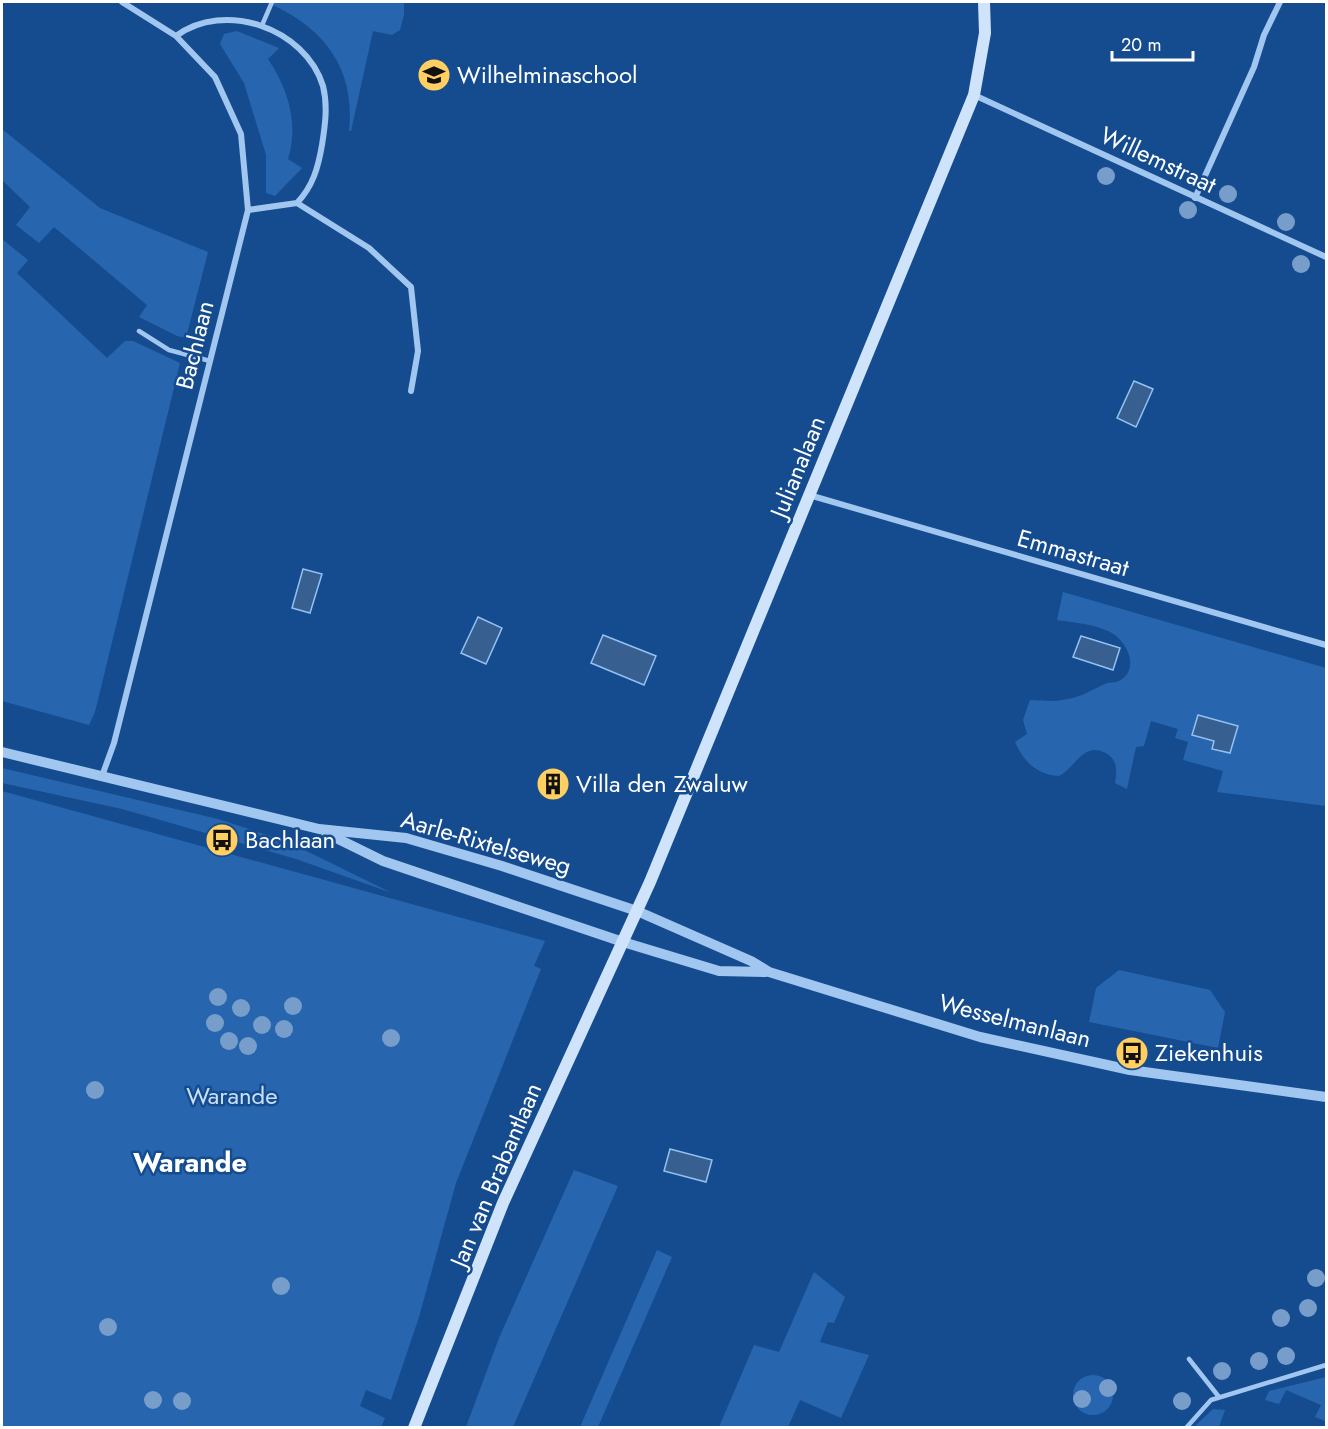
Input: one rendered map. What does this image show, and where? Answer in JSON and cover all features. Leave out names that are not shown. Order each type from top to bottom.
[{"type":"main road","name":"Julianalaan","points":[[623,942],[974,95],[985,33],[984,2]]},
{"type":"main road","name":"Jan van Brabantlaan","points":[[414,1428],[503,1203],[623,942]]},
{"type":"street","name":"Bachlaan","points":[[102,776],[114,743],[248,210],[241,134],[215,76],[176,36],[122,2]]},
{"type":"street","points":[[1195,198],[1254,67],[1264,35],[1280,2]]},
{"type":"street","points":[[176,36],[199,19],[208,17],[233,16],[263,23],[289,39],[312,64],[323,87],[326,102],[319,162],[307,192],[297,203],[248,210]]},
{"type":"street","name":"Willemstraat","points":[[974,95],[1326,257]]},
{"type":"street","points":[[297,203],[369,248],[411,287],[418,351],[411,391]]},
{"type":"street","name":"Emmastraat","points":[[810,495],[1326,645]]},
{"type":"street","name":"Aarle-Rixtelseweg","points":[[2,752],[320,829],[406,838],[502,866],[637,911]]},
{"type":"street","name":"Aarle-Rixtelseweg","points":[[320,829],[382,861],[623,942]]},
{"type":"street","name":"Wesselmanlaan","points":[[637,911],[751,961],[769,972],[980,1037],[1130,1070],[1326,1097]]},
{"type":"street","name":"Wesselmanlaan","points":[[623,942],[719,971],[769,972]]},
{"type":"lane","points":[[263,23],[272,2]]},
{"type":"lane","points":[[139,331],[169,350],[210,361]]},
{"type":"lane","points":[[1189,1359],[1220,1397]]},
{"type":"lane","points":[[1186,1428],[1204,1406],[1220,1397],[1326,1365]]},
{"type":"green space","points":[[266,2],[404,2],[404,15],[400,30],[392,35],[373,31],[351,131],[349,131],[350,108],[347,88],[341,69],[331,52],[304,23]]},
{"type":"green space","points":[[237,31],[279,48],[268,59],[281,82],[290,107],[292,132],[288,159],[302,168],[275,196],[266,193],[266,155],[244,83],[220,44],[224,34]]},
{"type":"green space","points":[[2,129],[100,208],[208,252],[186,338],[177,336],[139,317],[147,305],[54,227],[39,243],[16,225],[30,207],[2,180]]},
{"type":"green space","points":[[2,239],[28,260],[17,273],[107,358],[125,341],[133,341],[180,363],[95,712],[89,725],[2,701]]},
{"type":"green space","points":[[1063,592],[1326,668],[1326,806],[1217,792],[1223,771],[1183,760],[1188,742],[1175,738],[1178,729],[1151,721],[1144,746],[1136,747],[1127,789],[1115,783],[1116,770],[1113,759],[1098,750],[1091,750],[1080,757],[1059,776],[1044,773],[1032,766],[1022,755],[1015,742],[1027,734],[1023,720],[1030,700],[1058,701],[1079,696],[1107,683],[1119,681],[1129,671],[1128,651],[1115,635],[1094,626],[1057,620]]},
{"type":"green space","points":[[2,768],[218,819],[286,841],[392,893],[296,859],[122,809],[2,783]]},
{"type":"green space","name":"Warande","points":[[2,791],[545,941],[534,966],[541,969],[456,1183],[419,1317],[391,1400],[366,1390],[360,1406],[385,1418],[381,1427],[2,1427]]},
{"type":"green space","points":[[1119,970],[1210,990],[1225,1012],[1218,1048],[1089,1022],[1096,988]]},
{"type":"green space","points":[[574,1170],[618,1186],[513,1427],[466,1427],[499,1338]]},
{"type":"green space","points":[[657,1250],[672,1257],[598,1427],[580,1427]]},
{"type":"green space","points":[[814,1272],[845,1297],[834,1323],[828,1322],[820,1342],[869,1355],[841,1418],[800,1400],[788,1427],[719,1427],[754,1345],[779,1352]]},
{"type":"green space","points":[[1093,1375],[1101,1376],[1107,1381],[1112,1387],[1112,1403],[1107,1409],[1101,1414],[1093,1415],[1085,1414],[1079,1409],[1074,1403],[1073,1395],[1074,1387],[1079,1381],[1085,1376]]},
{"type":"green space","points":[[1326,1377],[1325,1421],[1315,1417],[1321,1405],[1286,1390],[1279,1404],[1265,1400],[1269,1391]]},
{"type":"green space","points":[[1213,1409],[1225,1410],[1219,1427],[1194,1427]]},
{"type":"shaded area","points":[[1134,381],[1153,389],[1136,427],[1117,418]]},
{"type":"shaded area","points":[[303,569],[322,574],[310,613],[292,608]]},
{"type":"shaded area","points":[[478,617],[502,628],[486,664],[461,653]]},
{"type":"shaded area","points":[[603,635],[656,656],[644,685],[591,663]]},
{"type":"shaded area","points":[[1081,636],[1120,648],[1113,670],[1073,657]]},
{"type":"shaded area","points":[[1198,715],[1238,726],[1230,753],[1212,749],[1214,741],[1192,735]]},
{"type":"shaded area","points":[[670,1149],[712,1160],[706,1182],[664,1171]]},
{"type":"place","name":"Wilhelminaschool","points":[[434,75]]},
{"type":"place","name":"Villa den Zwaluw","points":[[553,784]]},
{"type":"place","name":"Bachlaan","points":[[222,840]]},
{"type":"place","name":"Ziekenhuis","points":[[1132,1053]]},
{"type":"district","name":"Warande","points":[[190,1163]]}]
